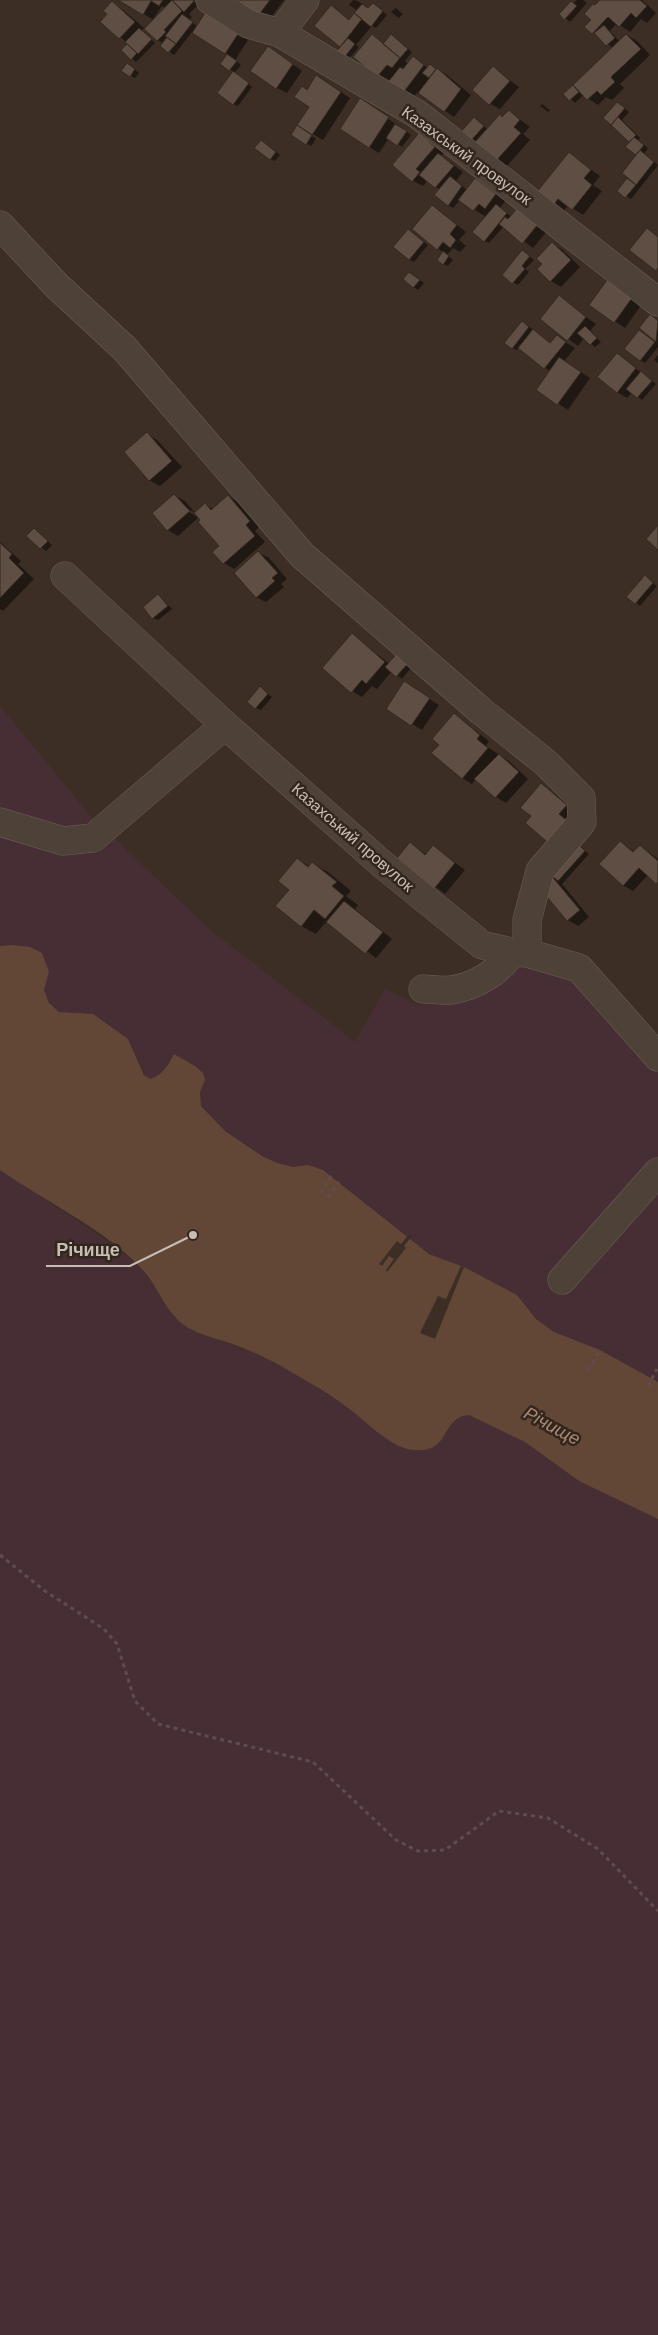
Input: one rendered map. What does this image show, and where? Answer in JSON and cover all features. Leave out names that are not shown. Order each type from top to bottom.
[{"type":"street","name":"Казахський провулок","points":[[210,0],[248,24],[280,33],[417,114],[658,302]]},
{"type":"street","points":[[280,33],[305,0]]},
{"type":"street","points":[[0,224],[57,286],[125,349],[302,555],[481,711],[546,763],[581,798],[582,822],[540,871],[519,953],[478,981],[451,990],[423,989]]},
{"type":"street","name":"Казахський провулок","points":[[65,576],[225,725],[382,864],[482,945],[579,968],[658,1057]]},
{"type":"street","points":[[0,822],[63,841],[93,838],[225,725]]},
{"type":"street","points":[[562,1280],[658,1172]]},
{"type":"path","points":[[321,1193],[331,1176]]},
{"type":"path","points":[[328,1198],[339,1182]]},
{"type":"path","points":[[588,1370],[600,1350]]},
{"type":"path","points":[[648,1386],[657,1369]]},
{"type":"path","points":[[0,1556],[45,1591],[108,1634],[117,1644],[135,1701],[158,1724],[313,1762],[396,1840],[418,1851],[445,1850],[499,1811],[548,1818],[598,1849],[658,1912]]},
{"type":"shaded area","points":[[0,706],[98,825],[109,833],[208,928],[355,1042],[385,989],[418,1005],[445,1001],[522,961],[574,974],[656,1066],[658,1073],[658,1382],[600,1350],[554,1333],[536,1319],[517,1295],[464,1267],[429,1254],[323,1170],[308,1165],[293,1167],[277,1163],[262,1156],[225,1131],[201,1106],[200,1092],[174,1054],[162,1072],[150,1079],[145,1075],[128,1039],[93,1014],[59,1012],[49,1003],[44,990],[49,972],[12,945],[0,946]]},
{"type":"shaded area","points":[[0,1170],[114,1245],[143,1270],[177,1319],[207,1336],[259,1354],[291,1371],[343,1404],[388,1439],[414,1450],[432,1447],[447,1433],[452,1421],[459,1416],[469,1415],[525,1442],[579,1481],[658,1519],[658,2335],[0,2335]]},
{"type":"water","points":[[0,946],[30,947],[42,953],[49,972],[44,990],[49,1003],[59,1012],[93,1014],[128,1039],[144,1075],[150,1079],[162,1072],[174,1054],[195,1066],[203,1073],[205,1080],[200,1092],[201,1106],[225,1131],[262,1156],[277,1163],[293,1167],[308,1165],[323,1170],[429,1254],[464,1267],[517,1295],[536,1319],[554,1332],[600,1350],[658,1382],[658,1519],[579,1481],[525,1442],[469,1415],[460,1417],[440,1441],[425,1450],[413,1450],[395,1444],[319,1388],[279,1365],[257,1354],[197,1332],[183,1324],[168,1307],[142,1269],[110,1240],[0,1170]]},
{"type":"pier","points":[[409,1234],[412,1236],[404,1246],[406,1248],[387,1272],[386,1270],[394,1259],[389,1256],[382,1266],[379,1264],[397,1241],[401,1244]]},
{"type":"pier","points":[[461,1266],[464,1267],[435,1339],[420,1333],[438,1296],[446,1299]]},
{"type":"building","points":[[118,0],[163,0],[159,6],[151,1],[143,15]]},
{"type":"building","points":[[172,0],[182,11],[164,30],[166,32],[157,41],[144,29]]},
{"type":"building","points":[[174,0],[193,0],[194,1],[184,12]]},
{"type":"building","points":[[237,0],[270,0],[258,16]]},
{"type":"building","points":[[600,0],[640,0],[647,6],[636,18],[631,13],[619,27],[608,17],[592,34],[584,27],[591,20],[584,14],[593,4],[595,5]]},
{"type":"building","points":[[112,1],[135,22],[119,39],[100,22],[107,14],[103,11]]},
{"type":"building","points":[[571,1],[577,6],[564,20],[559,14]]},
{"type":"building","points":[[373,3],[383,11],[371,27],[354,13],[362,4],[368,8]]},
{"type":"building","points":[[331,5],[349,20],[354,13],[362,19],[340,47],[314,26]]},
{"type":"building","points":[[205,13],[238,34],[225,54],[192,33]]},
{"type":"building","points":[[182,14],[193,22],[176,44],[165,36]]},
{"type":"building","points":[[604,25],[615,38],[606,46],[594,33]]},
{"type":"building","points":[[139,28],[152,39],[138,54],[125,42]]},
{"type":"building","points":[[372,34],[400,58],[392,68],[387,65],[377,77],[353,57]]},
{"type":"building","points":[[391,34],[408,49],[400,58],[383,44]]},
{"type":"building","points":[[626,34],[641,49],[611,77],[615,82],[601,95],[597,91],[587,100],[573,85]]},
{"type":"building","points":[[167,37],[176,44],[168,53],[160,46]]},
{"type":"building","points":[[348,38],[355,44],[343,59],[335,53]]},
{"type":"building","points":[[127,44],[137,53],[131,60],[121,50]]},
{"type":"building","points":[[268,46],[293,64],[276,89],[250,71]]},
{"type":"building","points":[[227,54],[237,61],[229,71],[220,64]]},
{"type":"building","points":[[413,56],[424,65],[403,93],[388,82],[400,67],[403,69]]},
{"type":"building","points":[[127,63],[135,69],[130,77],[121,71]]},
{"type":"building","points":[[430,64],[436,69],[429,78],[422,73]]},
{"type":"building","points":[[493,66],[510,81],[489,105],[472,90]]},
{"type":"building","points":[[437,68],[461,89],[444,112],[418,93]]},
{"type":"building","points":[[233,71],[249,83],[233,105],[217,93]]},
{"type":"building","points":[[316,75],[341,92],[312,135],[297,125],[309,107],[294,97],[302,86],[307,90]]},
{"type":"building","points":[[573,85],[579,92],[569,101],[563,94]]},
{"type":"building","points":[[360,98],[389,117],[369,148],[340,129]]},
{"type":"building","points":[[617,102],[625,108],[611,125],[603,118]]},
{"type":"building","points":[[509,110],[520,120],[514,127],[521,133],[496,161],[475,142],[500,114],[502,117]]},
{"type":"building","points":[[474,117],[484,126],[468,144],[458,135]]},
{"type":"building","points":[[618,117],[636,135],[629,142],[611,125]]},
{"type":"building","points":[[395,124],[407,131],[397,146],[386,138]]},
{"type":"building","points":[[297,125],[312,135],[306,145],[291,135]]},
{"type":"building","points":[[419,133],[435,147],[416,169],[420,172],[412,182],[392,165]]},
{"type":"building","points":[[634,137],[644,145],[636,155],[625,147]]},
{"type":"building","points":[[261,140],[276,152],[270,160],[254,148]]},
{"type":"building","points":[[640,150],[654,162],[636,185],[622,173]]},
{"type":"building","points":[[569,152],[591,170],[584,178],[592,185],[572,210],[558,199],[553,206],[536,193]]},
{"type":"building","points":[[438,153],[454,166],[435,188],[419,175]]},
{"type":"building","points":[[450,176],[462,186],[448,206],[434,195]]},
{"type":"building","points":[[475,178],[496,194],[485,209],[479,204],[473,211],[458,200]]},
{"type":"building","points":[[627,178],[636,185],[625,198],[617,191]]},
{"type":"building","points":[[496,204],[507,213],[484,242],[472,232]]},
{"type":"building","points":[[432,205],[457,225],[450,234],[456,240],[450,248],[443,242],[437,250],[412,229]]},
{"type":"building","points":[[519,206],[539,223],[522,244],[499,224],[505,217],[508,219]]},
{"type":"building","points":[[647,228],[658,237],[658,268],[656,271],[629,250]]},
{"type":"building","points":[[408,229],[424,242],[409,260],[393,247]]},
{"type":"building","points":[[552,242],[571,260],[550,282],[537,269],[542,264],[536,259]]},
{"type":"building","points":[[522,250],[530,256],[522,266],[525,269],[512,284],[502,275]]},
{"type":"building","points":[[443,251],[449,256],[443,265],[437,260]]},
{"type":"building","points":[[409,272],[420,280],[413,288],[403,279]]},
{"type":"building","points":[[607,280],[632,298],[614,323],[589,305]]},
{"type":"building","points":[[559,295],[586,317],[567,341],[540,319]]},
{"type":"building","points":[[650,314],[658,321],[656,342],[639,328]]},
{"type":"building","points":[[522,321],[529,327],[512,349],[504,343]]},
{"type":"building","points":[[585,326],[597,338],[590,345],[577,333]]},
{"type":"building","points":[[533,329],[550,343],[557,335],[566,342],[544,369],[518,348]]},
{"type":"building","points":[[639,330],[655,342],[640,361],[624,349]]},
{"type":"building","points":[[617,353],[636,368],[617,393],[597,377]]},
{"type":"building","points":[[559,357],[581,372],[557,405],[536,390]]},
{"type":"building","points":[[641,371],[652,381],[637,398],[626,389]]},
{"type":"building","points":[[147,432],[172,461],[149,481],[124,452]]},
{"type":"building","points":[[174,494],[190,511],[167,531],[152,513]]},
{"type":"building","points":[[228,495],[250,521],[246,525],[255,536],[223,564],[212,552],[219,546],[198,522],[200,520],[194,513],[205,503],[211,510]]},
{"type":"building","points":[[658,525],[658,550],[646,539]]},
{"type":"building","points":[[34,528],[48,541],[40,549],[26,536]]},
{"type":"building","points":[[0,543],[12,554],[9,558],[24,573],[0,598]]},
{"type":"building","points":[[258,551],[278,573],[272,578],[275,581],[256,598],[234,573]]},
{"type":"building","points":[[645,575],[653,583],[635,604],[626,597]]},
{"type":"building","points":[[158,594],[168,606],[152,619],[143,607]]},
{"type":"building","points":[[352,633],[385,662],[366,684],[362,680],[351,693],[322,668]]},
{"type":"building","points":[[400,650],[411,660],[396,677],[385,667]]},
{"type":"building","points":[[404,681],[430,698],[411,726],[386,709]]},
{"type":"building","points":[[260,686],[268,694],[255,709],[247,702]]},
{"type":"building","points":[[454,713],[480,735],[477,739],[488,748],[462,779],[431,753],[439,745],[432,739]]},
{"type":"building","points":[[499,754],[519,772],[495,798],[474,779]]},
{"type":"building","points":[[541,783],[567,805],[559,814],[571,824],[552,846],[525,823],[531,816],[520,808]]},
{"type":"building","points":[[620,841],[633,852],[640,845],[658,861],[658,882],[656,884],[639,868],[623,886],[599,864]]},
{"type":"building","points":[[410,842],[425,855],[433,845],[455,863],[434,889],[397,858]]},
{"type":"building","points":[[578,844],[585,851],[558,881],[550,874]]},
{"type":"building","points":[[297,858],[308,867],[312,862],[337,882],[332,886],[344,896],[325,919],[314,910],[301,927],[275,906],[289,890],[278,881]]},
{"type":"building","points":[[550,874],[580,910],[567,921],[542,891]]},
{"type":"building","points":[[344,901],[383,932],[365,954],[326,922]]},
{"type":"place","name":"Річище","points":[[193,1235]]}]
